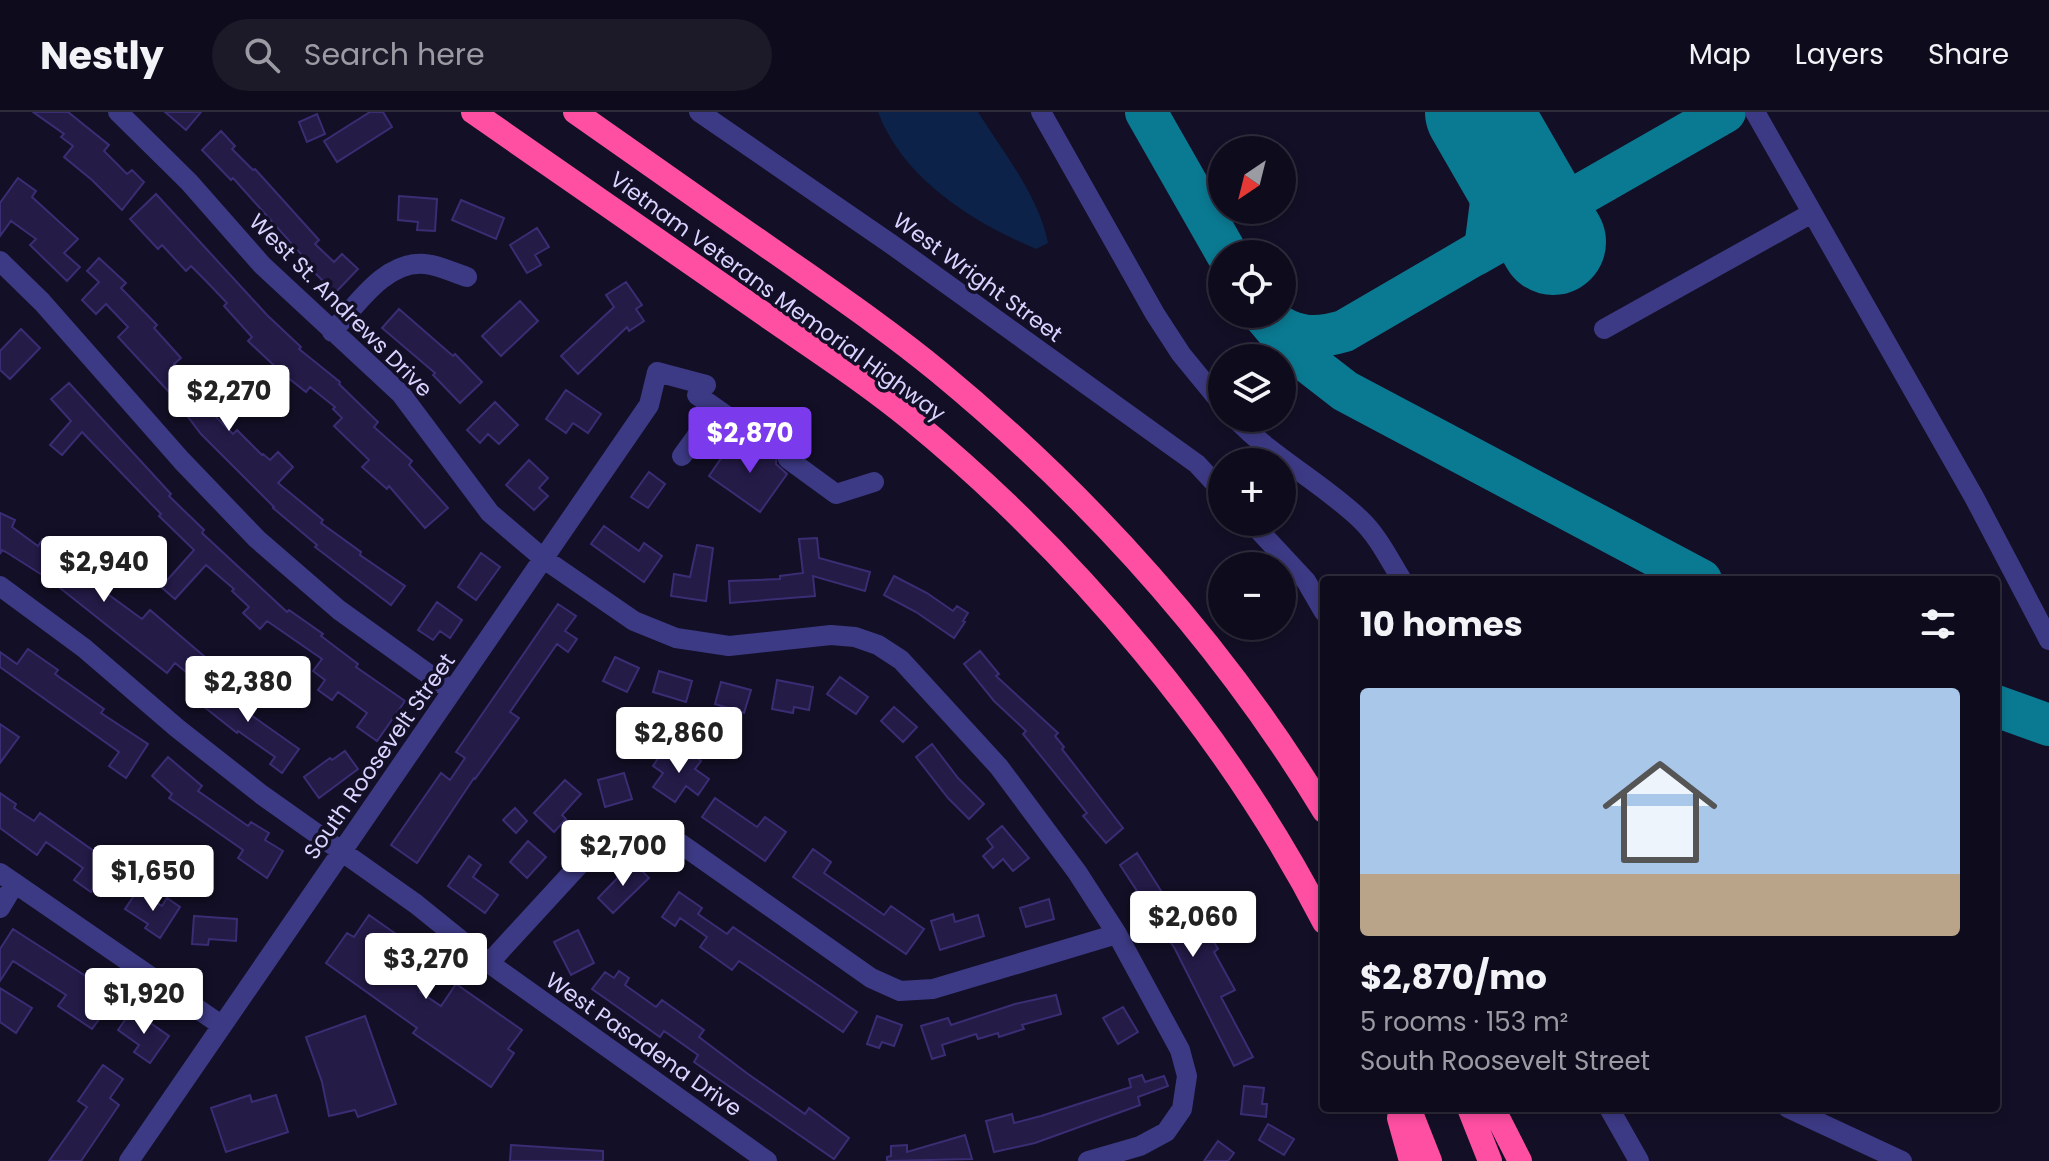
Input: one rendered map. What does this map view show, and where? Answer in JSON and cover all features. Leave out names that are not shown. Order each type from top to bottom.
[{"type":"highway","name":"Vietnam Veterans Memorial Highway","points":[[473,112],[868,386],[956,458],[1024,521],[1114,617],[1194,718],[1282,846],[1320,915]]},
{"type":"highway","name":"Vietnam Veterans Memorial Highway","points":[[575,112],[936,369],[1030,451],[1130,555],[1206,642],[1275,736],[1320,805]]},
{"type":"highway","points":[[1397,1112],[1411,1161]]},
{"type":"highway","points":[[1411,1112],[1430,1161]]},
{"type":"highway","points":[[1471,1112],[1490,1161]]},
{"type":"highway","points":[[1495,1112],[1520,1161]]},
{"type":"street","name":"West St. Andrews Drive","points":[[118,112],[189,182],[262,265],[401,394],[490,513],[544,559],[634,621],[676,638],[729,646],[831,635],[855,637],[878,645],[901,660],[999,767],[1077,872],[1117,934],[1180,1050],[1187,1076],[1182,1109],[1166,1132],[1140,1146],[1088,1161]]},
{"type":"street","name":"West Wright Street","points":[[699,112],[891,244],[1197,464],[1208,476]]},
{"type":"street","points":[[1041,112],[1155,314],[1181,354],[1208,387]]},
{"type":"street","points":[[1755,112],[1974,497],[2049,640]]},
{"type":"street","points":[[1604,329],[1812,213]]},
{"type":"street","points":[[332,332],[386,275],[404,265],[426,264],[467,277]]},
{"type":"street","points":[[4,273],[257,539],[339,610],[452,691]]},
{"type":"street","name":"South Roosevelt Street","points":[[129,1161],[649,405],[657,372],[711,378],[697,395],[716,409]]},
{"type":"street","points":[[682,456],[716,409],[765,443]]},
{"type":"street","points":[[1248,432],[1358,518],[1374,534],[1400,576]]},
{"type":"street","points":[[788,459],[836,494],[874,482]]},
{"type":"street","points":[[1264,536],[1306,581],[1320,605]]},
{"type":"street","name":"West Pasadena Drive","points":[[0,586],[84,648],[238,776],[416,904],[489,963],[767,1161]]},
{"type":"street","points":[[489,963],[591,852],[607,840],[631,834],[656,834],[681,844],[871,978],[900,991],[933,989],[1117,934]]},
{"type":"street","points":[[0,908],[7,878],[221,1025]]},
{"type":"street","points":[[1611,1112],[1639,1161]]},
{"type":"street","points":[[1797,1112],[1902,1161]]},
{"type":"water","points":[[878,112],[978,112],[1028,191],[1048,243],[1036,249],[989,226],[943,196],[905,158],[889,136]]},
{"type":"building","points":[[33,112],[68,112],[109,145],[104,151],[127,174],[132,170],[144,182],[122,210],[64,157],[73,146],[61,137],[64,134]]},
{"type":"building","points":[[165,112],[201,112],[186,130]]},
{"type":"building","points":[[370,112],[383,112],[392,127],[337,162],[324,141]]},
{"type":"building","points":[[317,114],[325,134],[307,142],[299,122]]},
{"type":"building","points":[[221,131],[235,146],[232,149],[255,169],[319,240],[315,244],[334,262],[342,254],[358,269],[335,293],[233,178],[231,180],[202,150]]},
{"type":"building","points":[[18,178],[36,191],[32,197],[78,239],[64,253],[80,267],[67,281],[30,245],[36,239],[11,221],[0,236],[0,203]]},
{"type":"building","points":[[156,194],[267,315],[301,347],[299,349],[340,382],[378,422],[374,427],[412,461],[409,465],[448,508],[425,528],[389,486],[387,489],[362,467],[369,460],[334,426],[342,418],[333,409],[335,407],[310,387],[306,392],[282,373],[248,341],[252,337],[206,281],[191,266],[186,271],[162,245],[158,249],[130,219]]},
{"type":"building","points":[[399,196],[437,199],[435,231],[417,230],[418,222],[398,220]]},
{"type":"building","points":[[461,200],[504,218],[496,239],[452,220]]},
{"type":"building","points":[[537,228],[549,247],[535,255],[541,265],[527,273],[510,245]]},
{"type":"building","points":[[99,258],[126,283],[121,288],[157,325],[154,328],[181,358],[174,364],[214,408],[210,411],[233,434],[237,430],[270,460],[278,452],[293,467],[278,483],[323,520],[321,523],[361,552],[360,555],[405,586],[391,605],[315,547],[317,545],[273,508],[201,434],[169,392],[118,337],[128,327],[106,304],[96,314],[82,300],[99,282],[87,271]]},
{"type":"building","points":[[626,282],[642,305],[636,309],[644,321],[629,331],[627,327],[578,374],[561,356],[614,307],[606,295]]},
{"type":"building","points":[[520,301],[538,321],[501,356],[482,336]]},
{"type":"building","points":[[399,309],[453,356],[455,354],[482,382],[460,403],[433,375],[435,373],[382,328]]},
{"type":"building","points":[[21,329],[40,348],[10,379],[0,370],[0,351]]},
{"type":"building","points":[[69,383],[171,494],[169,496],[204,530],[202,533],[287,612],[289,610],[323,634],[321,636],[358,664],[356,667],[405,701],[377,741],[357,727],[367,713],[338,692],[332,700],[318,690],[325,680],[313,671],[322,659],[267,621],[260,629],[243,613],[249,607],[232,591],[234,589],[206,565],[175,599],[161,587],[194,550],[82,432],[62,455],[50,445],[71,421],[51,399]]},
{"type":"building","points":[[566,390],[601,414],[588,433],[573,423],[566,433],[546,419]]},
{"type":"building","points":[[495,402],[518,425],[499,444],[488,434],[480,443],[467,430]]},
{"type":"building","points":[[778,442],[784,447],[777,452],[776,464],[787,474],[760,512],[709,476],[731,444],[747,456],[752,449],[765,456],[775,451]]},
{"type":"building","points":[[529,460],[548,478],[539,488],[548,496],[534,510],[506,485]]},
{"type":"building","points":[[649,472],[665,484],[648,508],[631,497]]},
{"type":"building","points":[[0,513],[15,520],[12,527],[38,546],[42,540],[98,579],[94,584],[142,619],[150,610],[211,662],[196,680],[175,663],[167,673],[50,580],[6,552],[2,550],[0,554]]},
{"type":"building","points":[[604,526],[639,551],[644,543],[662,556],[644,582],[591,544]]},
{"type":"building","points":[[817,538],[819,558],[870,572],[865,591],[813,576],[815,596],[730,603],[729,581],[780,579],[780,576],[803,573],[799,539]]},
{"type":"building","points":[[697,545],[713,548],[706,601],[671,596],[674,574],[690,577]]},
{"type":"building","points":[[481,553],[500,567],[476,600],[458,587]]},
{"type":"building","points":[[894,576],[953,611],[957,606],[968,613],[954,638],[884,595]]},
{"type":"building","points":[[437,602],[462,620],[450,638],[440,631],[433,640],[418,630]]},
{"type":"building","points":[[558,604],[576,616],[565,631],[577,639],[568,652],[557,644],[510,712],[519,718],[417,863],[391,845],[441,773],[450,780],[465,758],[456,752]]},
{"type":"building","points":[[28,649],[58,670],[55,674],[104,709],[101,713],[148,744],[126,778],[109,766],[119,752],[0,667],[0,652],[17,664]]},
{"type":"building","points":[[980,651],[999,674],[996,676],[1058,733],[1055,736],[1064,747],[1062,749],[1123,828],[1106,843],[1083,816],[1087,813],[1023,734],[1026,731],[994,701],[964,664]]},
{"type":"building","points":[[615,657],[639,668],[627,692],[603,681]]},
{"type":"building","points":[[659,671],[692,681],[686,702],[653,692]]},
{"type":"building","points":[[840,677],[868,697],[856,714],[827,694]]},
{"type":"building","points":[[215,680],[254,711],[251,715],[299,749],[282,773],[270,764],[275,757],[237,733],[198,702]]},
{"type":"building","points":[[777,680],[813,687],[809,710],[794,707],[793,713],[772,709]]},
{"type":"building","points":[[721,682],[751,690],[744,713],[715,704]]},
{"type":"building","points":[[894,707],[917,727],[903,742],[881,721]]},
{"type":"building","points":[[0,724],[19,737],[0,763]]},
{"type":"building","points":[[932,744],[958,778],[984,804],[969,819],[916,757]]},
{"type":"building","points":[[665,748],[683,761],[689,752],[701,761],[695,769],[709,779],[698,795],[686,786],[675,802],[653,787],[663,773],[653,766]]},
{"type":"building","points":[[345,751],[358,769],[319,798],[304,777]]},
{"type":"building","points":[[168,757],[202,786],[198,791],[248,826],[251,822],[269,833],[265,840],[283,851],[267,878],[238,858],[243,850],[169,798],[172,794],[152,776]]},
{"type":"building","points":[[624,773],[632,799],[605,807],[598,780]]},
{"type":"building","points":[[565,780],[581,794],[562,815],[566,819],[554,832],[534,813]]},
{"type":"building","points":[[0,793],[16,804],[14,808],[34,821],[40,813],[94,851],[96,848],[134,874],[123,891],[102,876],[91,892],[74,880],[83,868],[46,842],[37,855],[0,828]]},
{"type":"building","points":[[715,798],[757,827],[765,817],[786,832],[765,861],[702,817]]},
{"type":"building","points":[[515,808],[527,821],[516,833],[503,820]]},
{"type":"building","points":[[1002,826],[1029,858],[1013,871],[1003,859],[993,868],[983,856],[993,847],[987,839]]},
{"type":"building","points":[[528,841],[546,857],[527,878],[510,862]]},
{"type":"building","points":[[813,849],[831,862],[824,873],[884,915],[891,906],[924,929],[906,954],[793,877]]},
{"type":"building","points":[[1137,853],[1186,930],[1202,921],[1218,949],[1214,952],[1235,990],[1221,997],[1253,1057],[1234,1066],[1175,949],[1120,865]]},
{"type":"building","points":[[469,856],[481,865],[473,877],[498,895],[485,913],[448,886]]},
{"type":"building","points":[[633,862],[649,878],[613,913],[598,898]]},
{"type":"building","points":[[138,890],[162,906],[167,898],[180,907],[160,938],[145,928],[148,924],[125,909]]},
{"type":"building","points":[[679,892],[702,908],[698,914],[727,934],[733,927],[857,1012],[843,1032],[739,961],[732,970],[700,947],[707,937],[680,918],[675,926],[662,917]]},
{"type":"building","points":[[1049,899],[1054,919],[1026,927],[1020,908]]},
{"type":"building","points":[[953,914],[955,922],[978,915],[984,936],[940,950],[931,921]]},
{"type":"building","points":[[369,915],[433,960],[418,982],[424,986],[420,992],[441,1006],[456,984],[522,1030],[508,1049],[514,1053],[491,1087],[413,1033],[417,1028],[326,963],[347,933],[354,937]]},
{"type":"building","points":[[194,916],[237,919],[236,941],[209,939],[208,945],[192,944]]},
{"type":"building","points":[[13,929],[98,984],[89,998],[106,1010],[92,1029],[58,1006],[66,995],[13,961],[0,981],[0,949]]},
{"type":"building","points":[[578,930],[594,963],[571,975],[554,942]]},
{"type":"building","points":[[619,971],[629,978],[625,985],[656,1007],[662,1000],[704,1030],[699,1037],[748,1074],[805,1114],[809,1108],[849,1138],[834,1159],[694,1062],[698,1055],[664,1031],[660,1037],[592,989],[605,972],[614,978]]},
{"type":"building","points":[[0,988],[32,1008],[16,1033],[0,1022]]},
{"type":"building","points":[[1056,995],[1061,1014],[1022,1025],[1024,1029],[999,1037],[998,1033],[978,1039],[976,1034],[942,1045],[945,1055],[932,1059],[921,1026],[948,1018],[951,1025],[1015,1004]]},
{"type":"building","points":[[1123,1007],[1138,1032],[1118,1044],[1103,1018]]},
{"type":"building","points":[[132,1010],[169,1036],[150,1063],[134,1052],[139,1045],[118,1030]]},
{"type":"building","points":[[365,1016],[396,1104],[358,1117],[355,1110],[329,1116],[322,1082],[306,1037]]},
{"type":"building","points":[[877,1016],[902,1025],[894,1046],[882,1042],[879,1048],[867,1044]]},
{"type":"building","points":[[103,1065],[123,1079],[110,1098],[119,1105],[81,1161],[49,1161],[87,1107],[78,1101]]},
{"type":"building","points":[[1142,1075],[1145,1082],[1164,1076],[1168,1086],[1138,1097],[1140,1105],[1035,1143],[994,1152],[986,1121],[1012,1114],[1014,1123],[1041,1116],[1131,1087],[1129,1079]]},
{"type":"building","points":[[1244,1086],[1264,1088],[1262,1104],[1267,1104],[1266,1117],[1241,1114]]},
{"type":"building","points":[[250,1095],[252,1102],[276,1095],[288,1132],[226,1152],[211,1108]]},
{"type":"building","points":[[1268,1124],[1294,1139],[1284,1155],[1259,1140]]},
{"type":"building","points":[[965,1135],[972,1159],[887,1161],[887,1157],[891,1156],[891,1146],[907,1145],[907,1152]]},
{"type":"building","points":[[1218,1141],[1234,1153],[1228,1161],[1204,1161]]},
{"type":"building","points":[[511,1145],[603,1151],[603,1161],[510,1161]]},
{"type":"taxiway","points":[[1146,112],[1219,240]]},
{"type":"taxiway","points":[[1475,255],[1725,112]]},
{"type":"taxiway","points":[[1283,328],[1306,336],[1344,331],[1481,251],[1486,241],[1498,147]]},
{"type":"taxiway","points":[[1275,328],[1296,353],[1345,391],[1693,576]]},
{"type":"taxiway","points":[[2000,707],[2049,725]]},
{"type":"runway","points":[[1478,112],[1553,242]]}]
